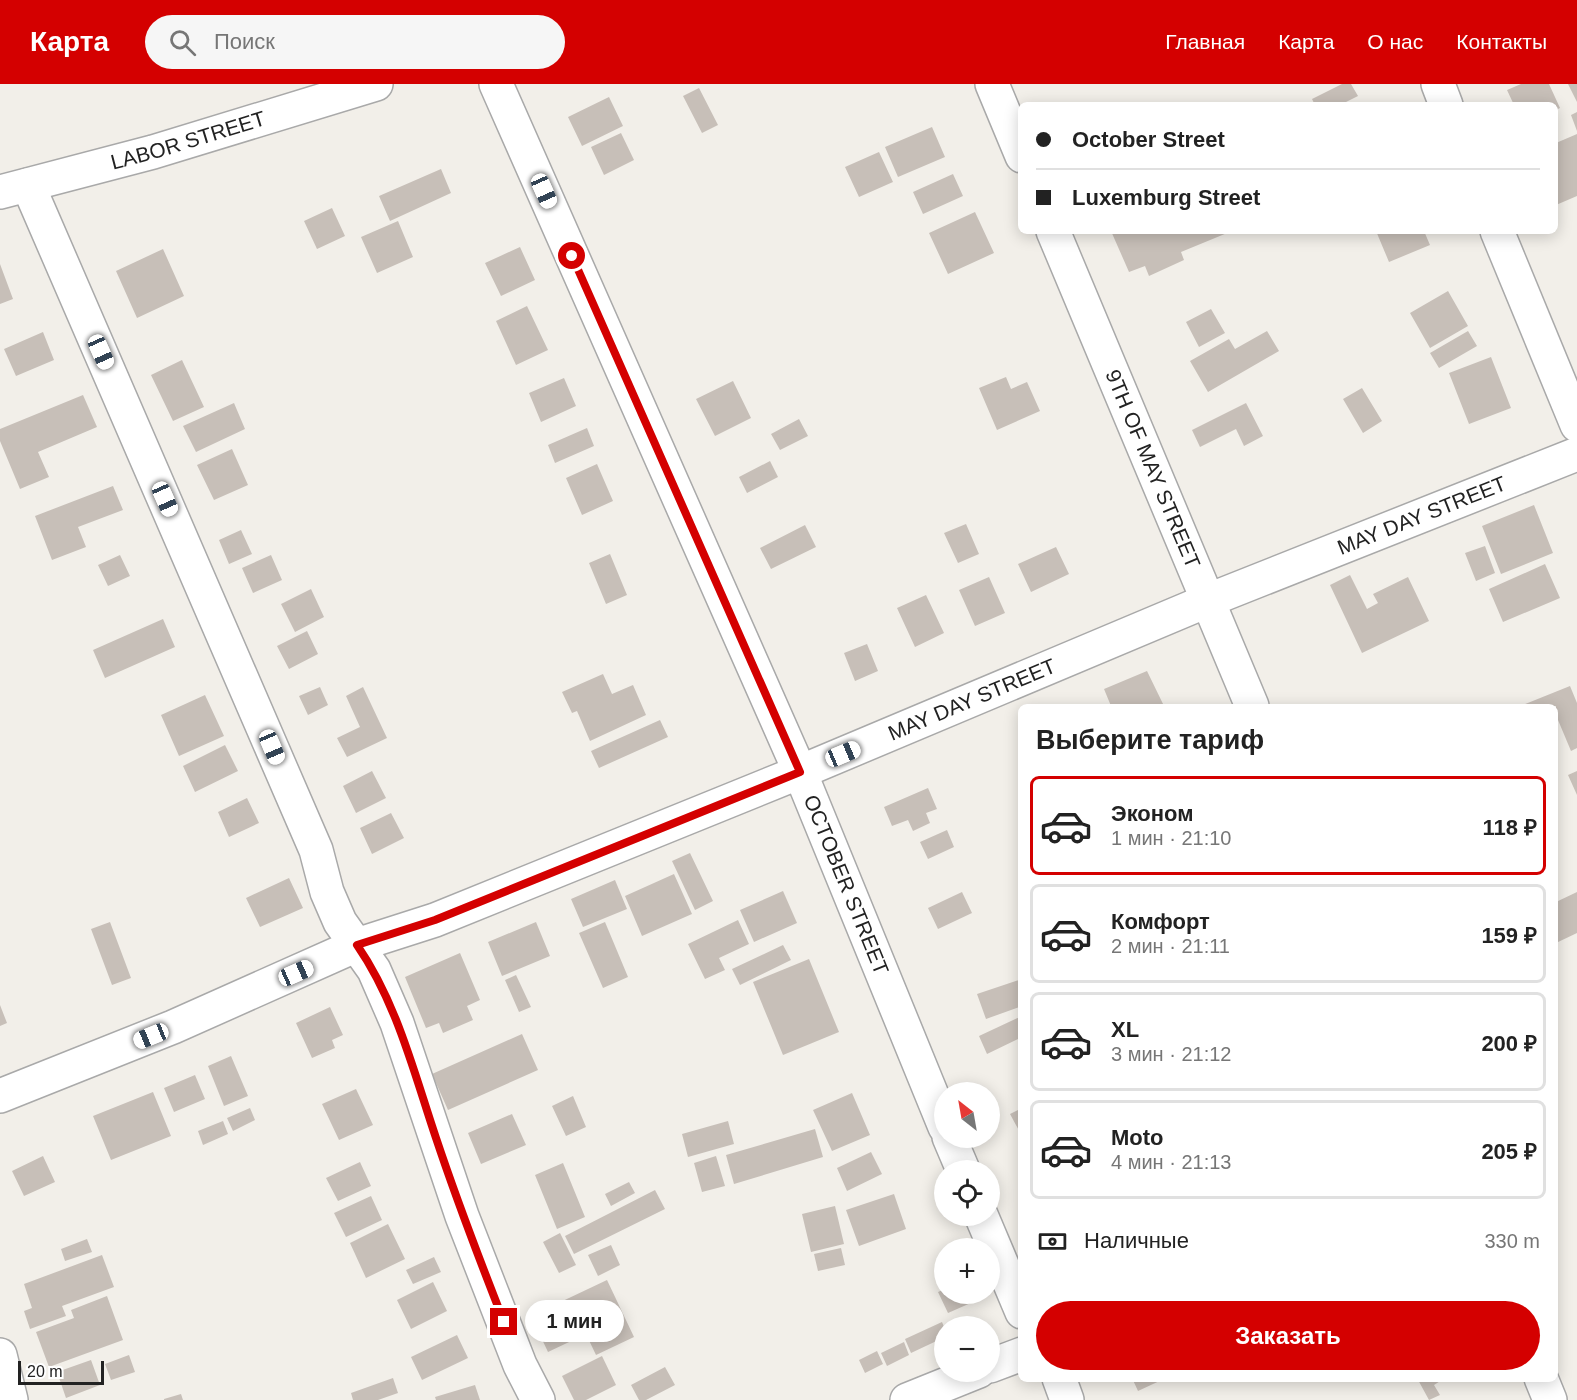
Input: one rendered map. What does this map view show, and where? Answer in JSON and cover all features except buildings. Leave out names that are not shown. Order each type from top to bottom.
[{"type":"street","name":"LABOR STREET","points":[[14,189],[153,152],[376,84]]},
{"type":"street","name":"OCTOBER STREET","points":[[496,84],[800,772],[934,1100]]},
{"type":"street","points":[[992,84],[1018,146]]},
{"type":"street","points":[[1438,84],[1445,102]]},
{"type":"street","points":[[14,189],[316,850],[327,892],[340,922],[374,970],[398,1023],[462,1216],[520,1365],[538,1400]]},
{"type":"street","name":"9TH OF MAY STREET","points":[[1054,234],[1251,704]]},
{"type":"street","points":[[1498,234],[1577,425]]},
{"type":"street","name":"MAY DAY STREET","points":[[0,1096],[173,1027],[357,945],[435,920],[800,772],[1209,600],[1577,454]]},
{"type":"street","points":[[986,1226],[1018,1303]]},
{"type":"street","points":[[0,1355],[11,1400]]},
{"type":"street","points":[[1000,1362],[1018,1356]]},
{"type":"street","points":[[907,1400],[952,1382]]},
{"type":"street","points":[[1060,1382],[1067,1400]]},
{"type":"street","points":[[1543,1382],[1550,1400]]},
{"type":"route","points":[[504,1322],[462,1216],[398,1023],[374,970],[357,945],[435,920],[800,772],[572,256]]}]
